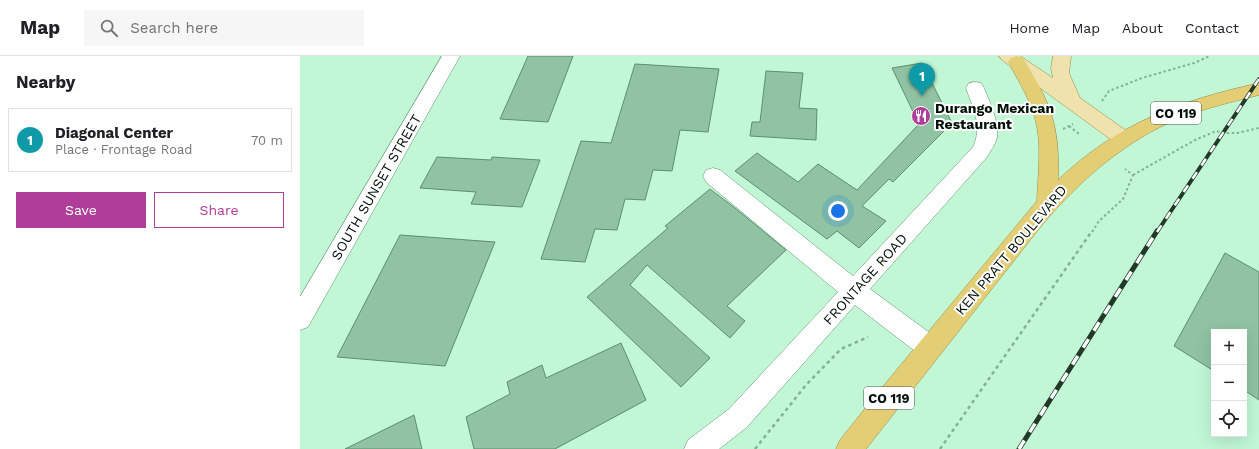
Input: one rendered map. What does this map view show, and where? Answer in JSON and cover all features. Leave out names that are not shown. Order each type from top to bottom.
[{"type":"highway","points":[[1012,59],[1039,105],[1045,121],[1048,153],[1047,204]]},
{"type":"highway","name":"KEN PRATT BOULEVARD","points":[[848,449],[929,347],[1047,204],[1084,168],[1124,139],[1158,120],[1193,105],[1231,94],[1259,89]]},
{"type":"main road","points":[[1062,56],[1060,62],[1060,76],[1075,103]]},
{"type":"main road","points":[[1012,59],[1124,139]]},
{"type":"street","name":"SOUTH SUNSET STREET","points":[[300,319],[451,56]]},
{"type":"street","name":"FRONTAGE ROAD","points":[[697,449],[738,418],[980,152],[987,138],[987,122],[975,88]]},
{"type":"street","points":[[713,176],[854,291],[929,347]]},
{"type":"path","points":[[1102,101],[1109,91],[1142,78],[1194,63],[1210,56]]},
{"type":"path","points":[[1069,126],[1080,134]]},
{"type":"path","points":[[940,449],[1099,222],[1123,199],[1133,175],[1195,140],[1216,131],[1223,133],[1237,133],[1259,128]]},
{"type":"path","points":[[1125,169],[1133,175]]},
{"type":"path","points":[[755,449],[806,385],[841,349],[868,337]]},
{"type":"building","points":[[528,56],[573,56],[548,122],[500,119]]},
{"type":"building","points":[[922,63],[952,123],[893,182],[889,179],[862,206],[886,221],[859,248],[837,231],[827,239],[735,171],[757,153],[798,182],[818,164],[857,190],[919,124],[892,68]]},
{"type":"building","points":[[635,64],[719,69],[708,132],[680,130],[672,171],[653,170],[645,200],[625,199],[617,230],[595,229],[585,262],[541,259],[581,141],[611,143]]},
{"type":"building","points":[[766,71],[803,73],[799,108],[817,109],[816,140],[750,136],[752,122],[760,122]]},
{"type":"building","points":[[437,157],[491,160],[492,157],[540,160],[522,207],[471,204],[476,192],[420,188]]},
{"type":"building","points":[[710,189],[786,250],[727,306],[745,321],[730,338],[647,265],[630,285],[710,358],[681,387],[587,297],[668,228],[665,226]]},
{"type":"building","points":[[400,235],[495,242],[445,366],[337,357]]},
{"type":"building","points":[[1225,253],[1259,272],[1259,400],[1247,392],[1247,329],[1211,329],[1211,369],[1174,346]]},
{"type":"building","points":[[621,343],[646,400],[555,449],[474,449],[466,417],[510,394],[507,382],[542,365],[546,378]]},
{"type":"building","points":[[414,415],[422,449],[345,449]]},
{"type":"railway","points":[[1157,232],[1259,79]]},
{"type":"railway","points":[[1019,449],[1157,231]]},
{"type":"place","name":"Diagonal Center","points":[[922,96]]},
{"type":"place","name":"Durango Mexican Restaurant","points":[[921,116]]}]
